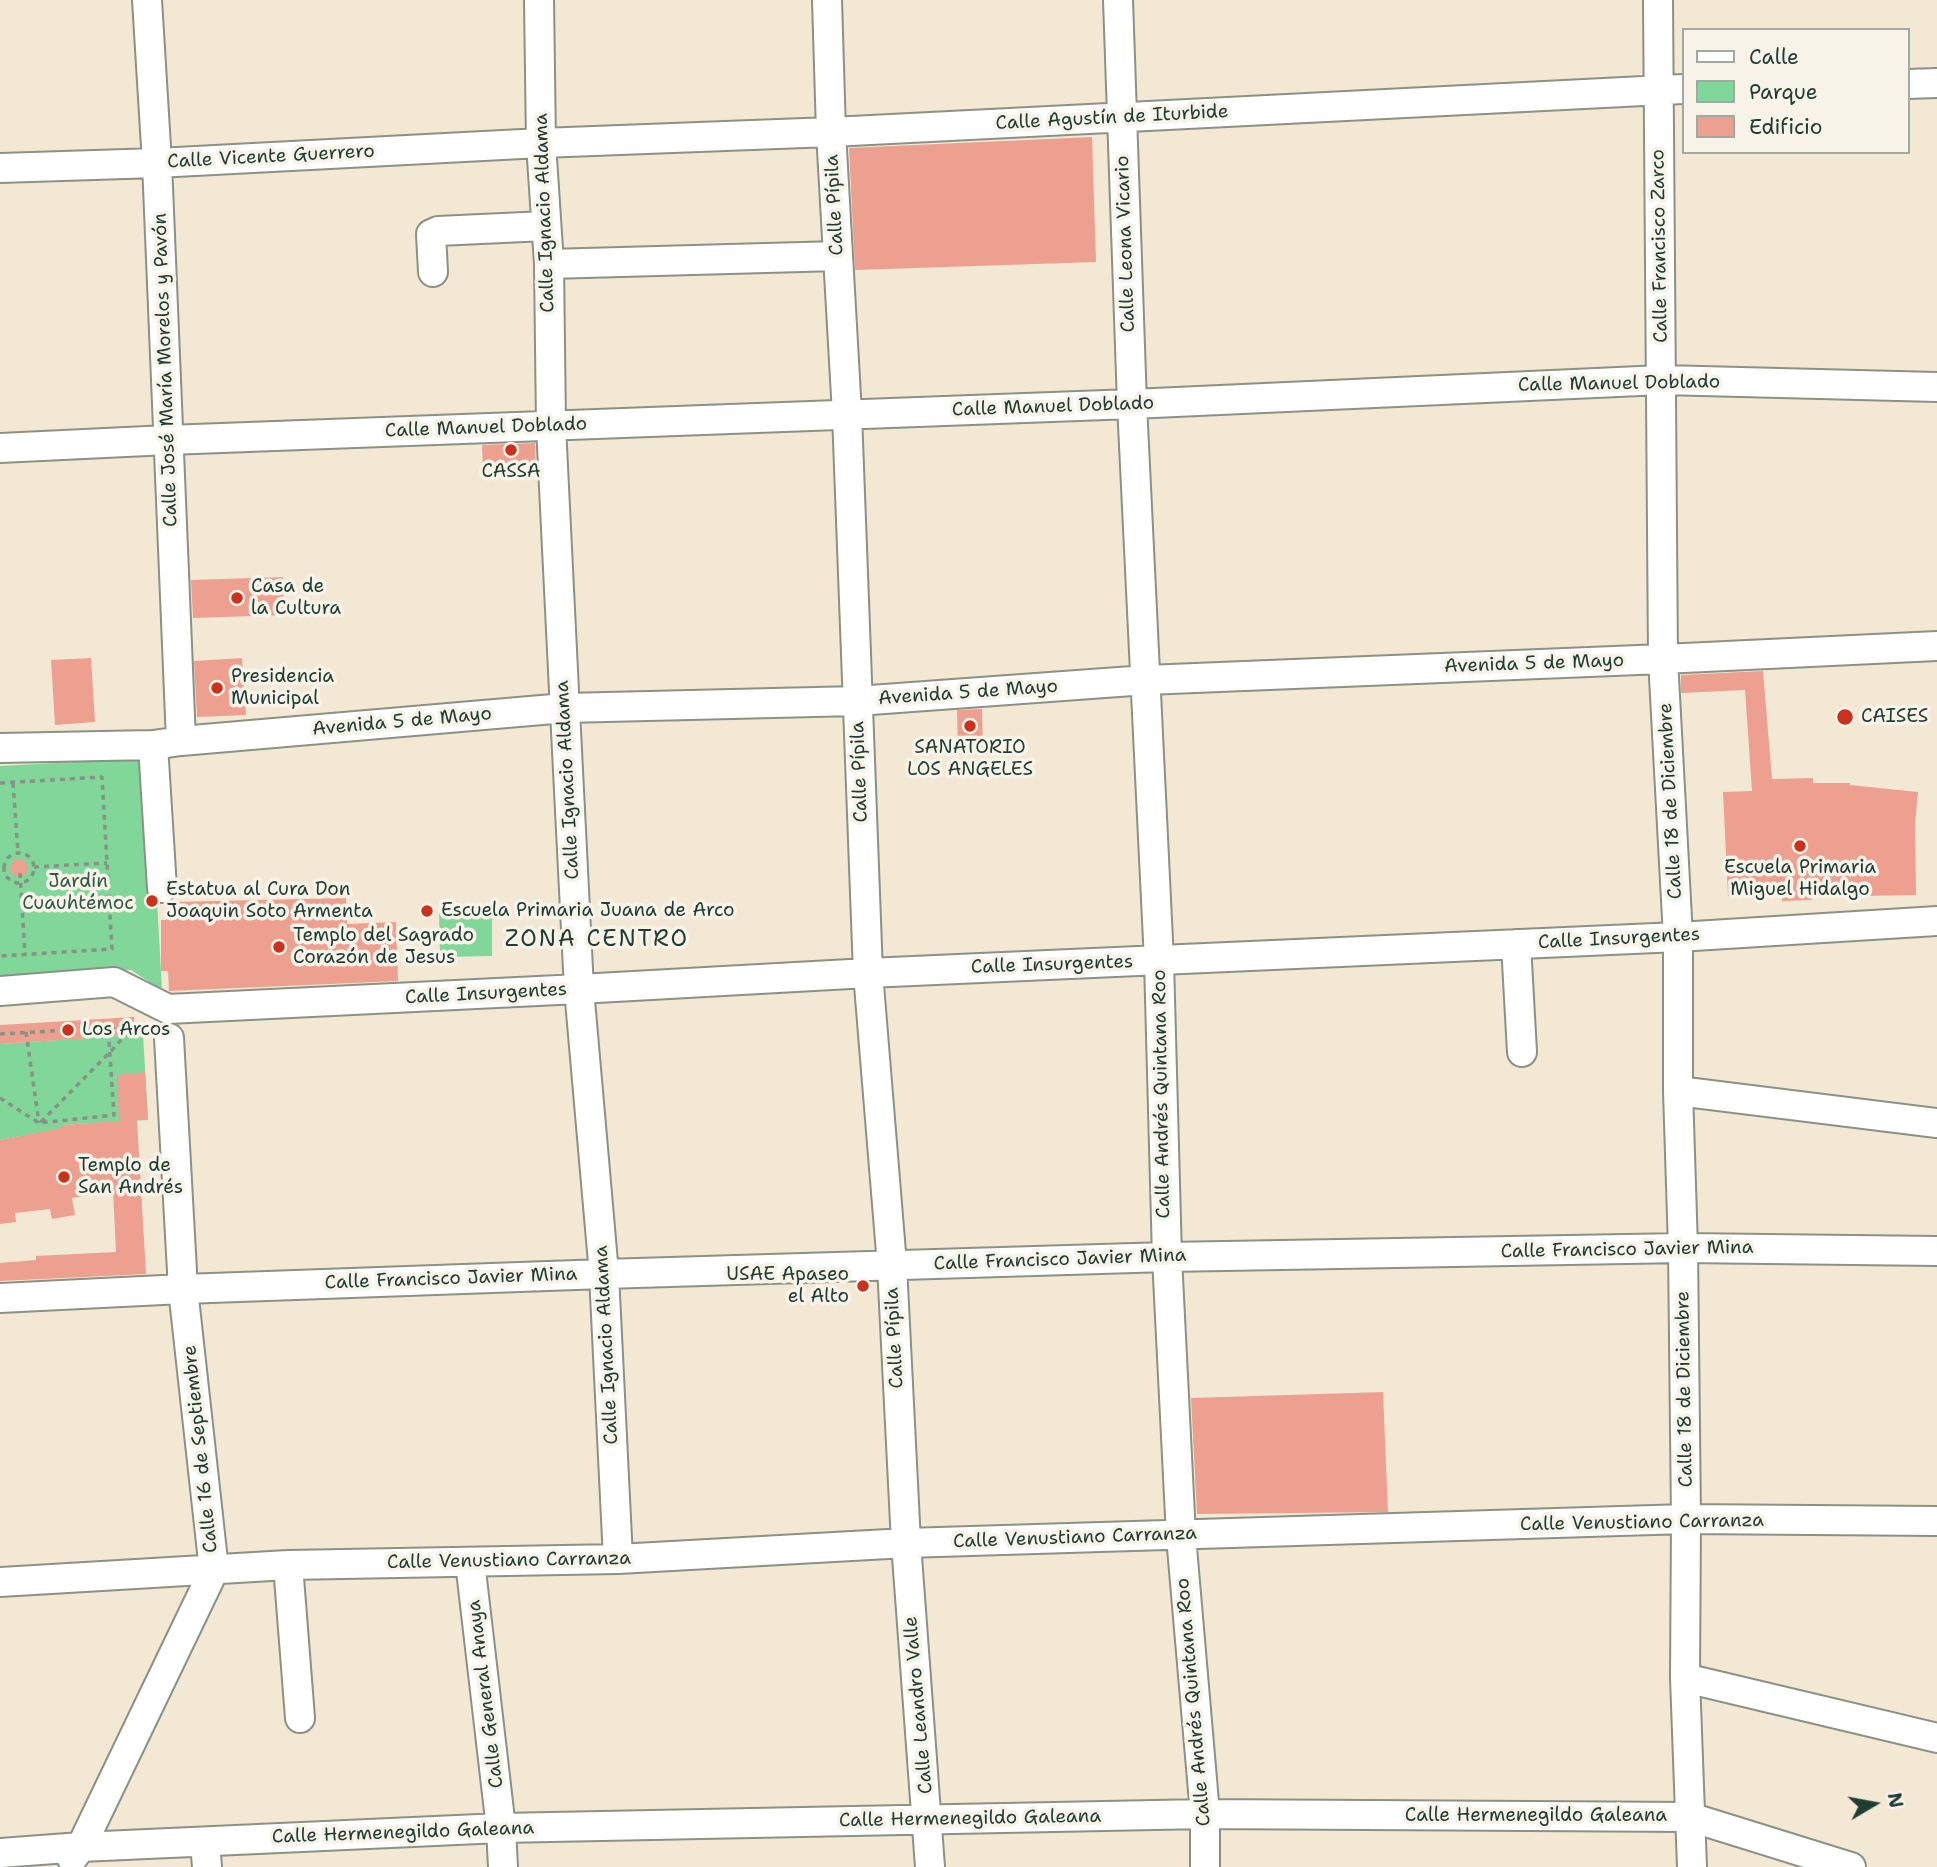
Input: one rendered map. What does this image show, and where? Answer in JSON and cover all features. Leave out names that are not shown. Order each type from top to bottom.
[{"type":"street","name":"Calle José María Morelos y Pavón","points":[[147,0],[157,163],[181,741]]},
{"type":"street","name":"Calle Ignacio Aldama","points":[[539,0],[551,426],[579,989],[604,1274],[618,1559]]},
{"type":"street","name":"Calle Pípila","points":[[827,0],[831,132],[847,414],[868,973],[892,1265],[906,1543]]},
{"type":"street","name":"Calle Leona Vicario","points":[[1118,0],[1132,404]]},
{"type":"street","name":"Calle Francisco Zarco","points":[[1658,0],[1671,89],[1662,380],[1663,659]]},
{"type":"street","points":[[1909,83],[1937,83]]},
{"type":"street","name":"Calle Agustín de Iturbide","points":[[541,143],[831,132],[1671,89]]},
{"type":"street","name":"Calle Vicente Guerrero","points":[[0,168],[157,163],[541,143]]},
{"type":"street","points":[[433,272],[431,234],[439,230],[546,226]]},
{"type":"street","points":[[548,264],[838,256]]},
{"type":"street","name":"Calle Manuel Doblado","points":[[0,448],[168,439],[1132,404],[1662,380],[1937,387]]},
{"type":"street","name":"Calle Andrés Quintana Roo","points":[[1132,404],[1159,961],[1167,1257],[1181,1536],[1205,1814],[1205,1867]]},
{"type":"street","name":"Avenida 5 de Mayo","points":[[0,748],[153,745],[565,708],[857,701],[1146,680],[1937,646]]},
{"type":"street","name":"Calle 18 de Diciembre","points":[[1663,659],[1678,937],[1678,1091],[1686,1520],[1685,1678],[1692,1867]]},
{"type":"street","points":[[153,745],[162,888]]},
{"type":"street","name":"Calle Insurgentes","points":[[168,1024],[579,989],[868,973],[1678,937],[1937,921]]},
{"type":"street","points":[[1516,944],[1522,1052]]},
{"type":"street","points":[[0,990],[114,982],[168,1024]]},
{"type":"street","name":"Calle 16 de Septiembre","points":[[74,1857],[214,1570],[183,1289],[168,1024]]},
{"type":"street","points":[[1678,1091],[1937,1123]]},
{"type":"street","name":"Calle Francisco Javier Mina","points":[[0,1298],[604,1274],[1167,1257],[1683,1248],[1937,1251]]},
{"type":"street","name":"Calle Venustiano Carranza","points":[[0,1582],[288,1565],[618,1559],[906,1543],[1686,1520],[1937,1521]]},
{"type":"street","name":"Calle Leandro Valle","points":[[906,1543],[930,1867]]},
{"type":"street","name":"Calle General Anaya","points":[[470,1562],[502,1828],[503,1867]]},
{"type":"street","points":[[288,1565],[300,1718]]},
{"type":"street","points":[[1685,1678],[1937,1738]]},
{"type":"street","name":"Calle Hermenegildo Galeana","points":[[0,1853],[74,1857],[206,1854],[502,1828],[1205,1814],[1690,1817],[1850,1867]]},
{"type":"path","points":[[0,783],[102,777],[113,949],[0,956]]},
{"type":"path","points":[[13,783],[18,852]]},
{"type":"path","points":[[18,852],[28,856],[34,867],[31,878],[20,883],[9,880],[2,869],[8,856],[18,852]]},
{"type":"path","points":[[34,867],[107,863]]},
{"type":"path","points":[[20,873],[26,954]]},
{"type":"path","points":[[0,1034],[142,1026],[154,1039],[168,1024]]},
{"type":"path","points":[[39,1124],[133,1026]]},
{"type":"path","points":[[0,1098],[39,1124],[114,1115],[108,1027]]},
{"type":"path","points":[[26,1032],[39,1124]]},
{"type":"green space","name":"Jardín Cuauhtémoc","points":[[149,758],[162,990],[131,970],[0,977],[0,766]]},
{"type":"green space","points":[[439,910],[492,910],[492,956],[440,957]]},
{"type":"green space","points":[[143,1034],[148,1120],[61,1125],[65,1153],[37,1133],[0,1140],[0,1044]]},
{"type":"building","points":[[1092,137],[1096,262],[855,270],[849,148]]},
{"type":"building","points":[[535,443],[536,468],[483,469],[482,445]]},
{"type":"building","name":"Casa de la Cultura","points":[[283,577],[284,615],[193,618],[191,580]]},
{"type":"building","points":[[91,658],[95,722],[55,725],[51,660]]},
{"type":"building","name":"Presidencia Municipal","points":[[242,658],[246,715],[197,717],[194,661]]},
{"type":"building","name":"Escuela Primaria Miguel Hidalgo","points":[[1763,671],[1772,779],[1813,778],[1813,783],[1850,783],[1918,792],[1915,824],[1916,895],[1811,897],[1812,900],[1782,901],[1782,893],[1728,896],[1723,792],[1752,791],[1745,690],[1681,693],[1681,675]]},
{"type":"building","name":"SANATORIO LOS ANGELES","points":[[982,709],[983,751],[958,752],[957,710]]},
{"type":"building","points":[[19,859],[25,862],[28,868],[25,874],[19,877],[13,874],[10,868],[13,862]]},
{"type":"building","name":"Templo del Sagrado Corazón de Jesus","points":[[346,898],[347,924],[396,922],[398,981],[169,991],[168,971],[161,971],[161,920],[166,920],[166,904]]},
{"type":"building","name":"Los Arcos","points":[[134,1017],[135,1035],[0,1044],[0,1025]]},
{"type":"building","points":[[145,1072],[148,1120],[137,1120],[146,1274],[0,1281],[0,1263],[36,1260],[36,1256],[116,1252],[113,1191],[72,1198],[75,1215],[52,1219],[50,1209],[15,1213],[16,1222],[0,1224],[0,1140],[61,1128],[61,1125],[119,1121],[117,1075]]},
{"type":"building","points":[[1383,1392],[1388,1512],[1197,1514],[1191,1398]]},
{"type":"place","name":"CASSA","points":[[511,450]]},
{"type":"place","name":"Casa de la Cultura","points":[[237,598]]},
{"type":"place","name":"Presidencia Municipal","points":[[217,688]]},
{"type":"place","name":"CAISES","points":[[1845,717]]},
{"type":"place","name":"SANATORIO LOS ANGELES","points":[[970,726]]},
{"type":"place","name":"Escuela Primaria Miguel Hidalgo","points":[[1800,846]]},
{"type":"place","name":"Estatua al Cura Don Joaquin Soto Armenta","points":[[152,901]]},
{"type":"place","name":"Escuela Primaria Juana de Arco","points":[[427,911]]},
{"type":"place","name":"Templo del Sagrado Corazón de Jesus","points":[[279,947]]},
{"type":"place","name":"Los Arcos","points":[[68,1030]]},
{"type":"place","name":"Templo de San Andrés","points":[[64,1177]]},
{"type":"place","name":"USAE Apaseo el Alto","points":[[863,1286]]},
{"type":"district","name":"ZONA CENTRO","points":[[597,940]]}]
